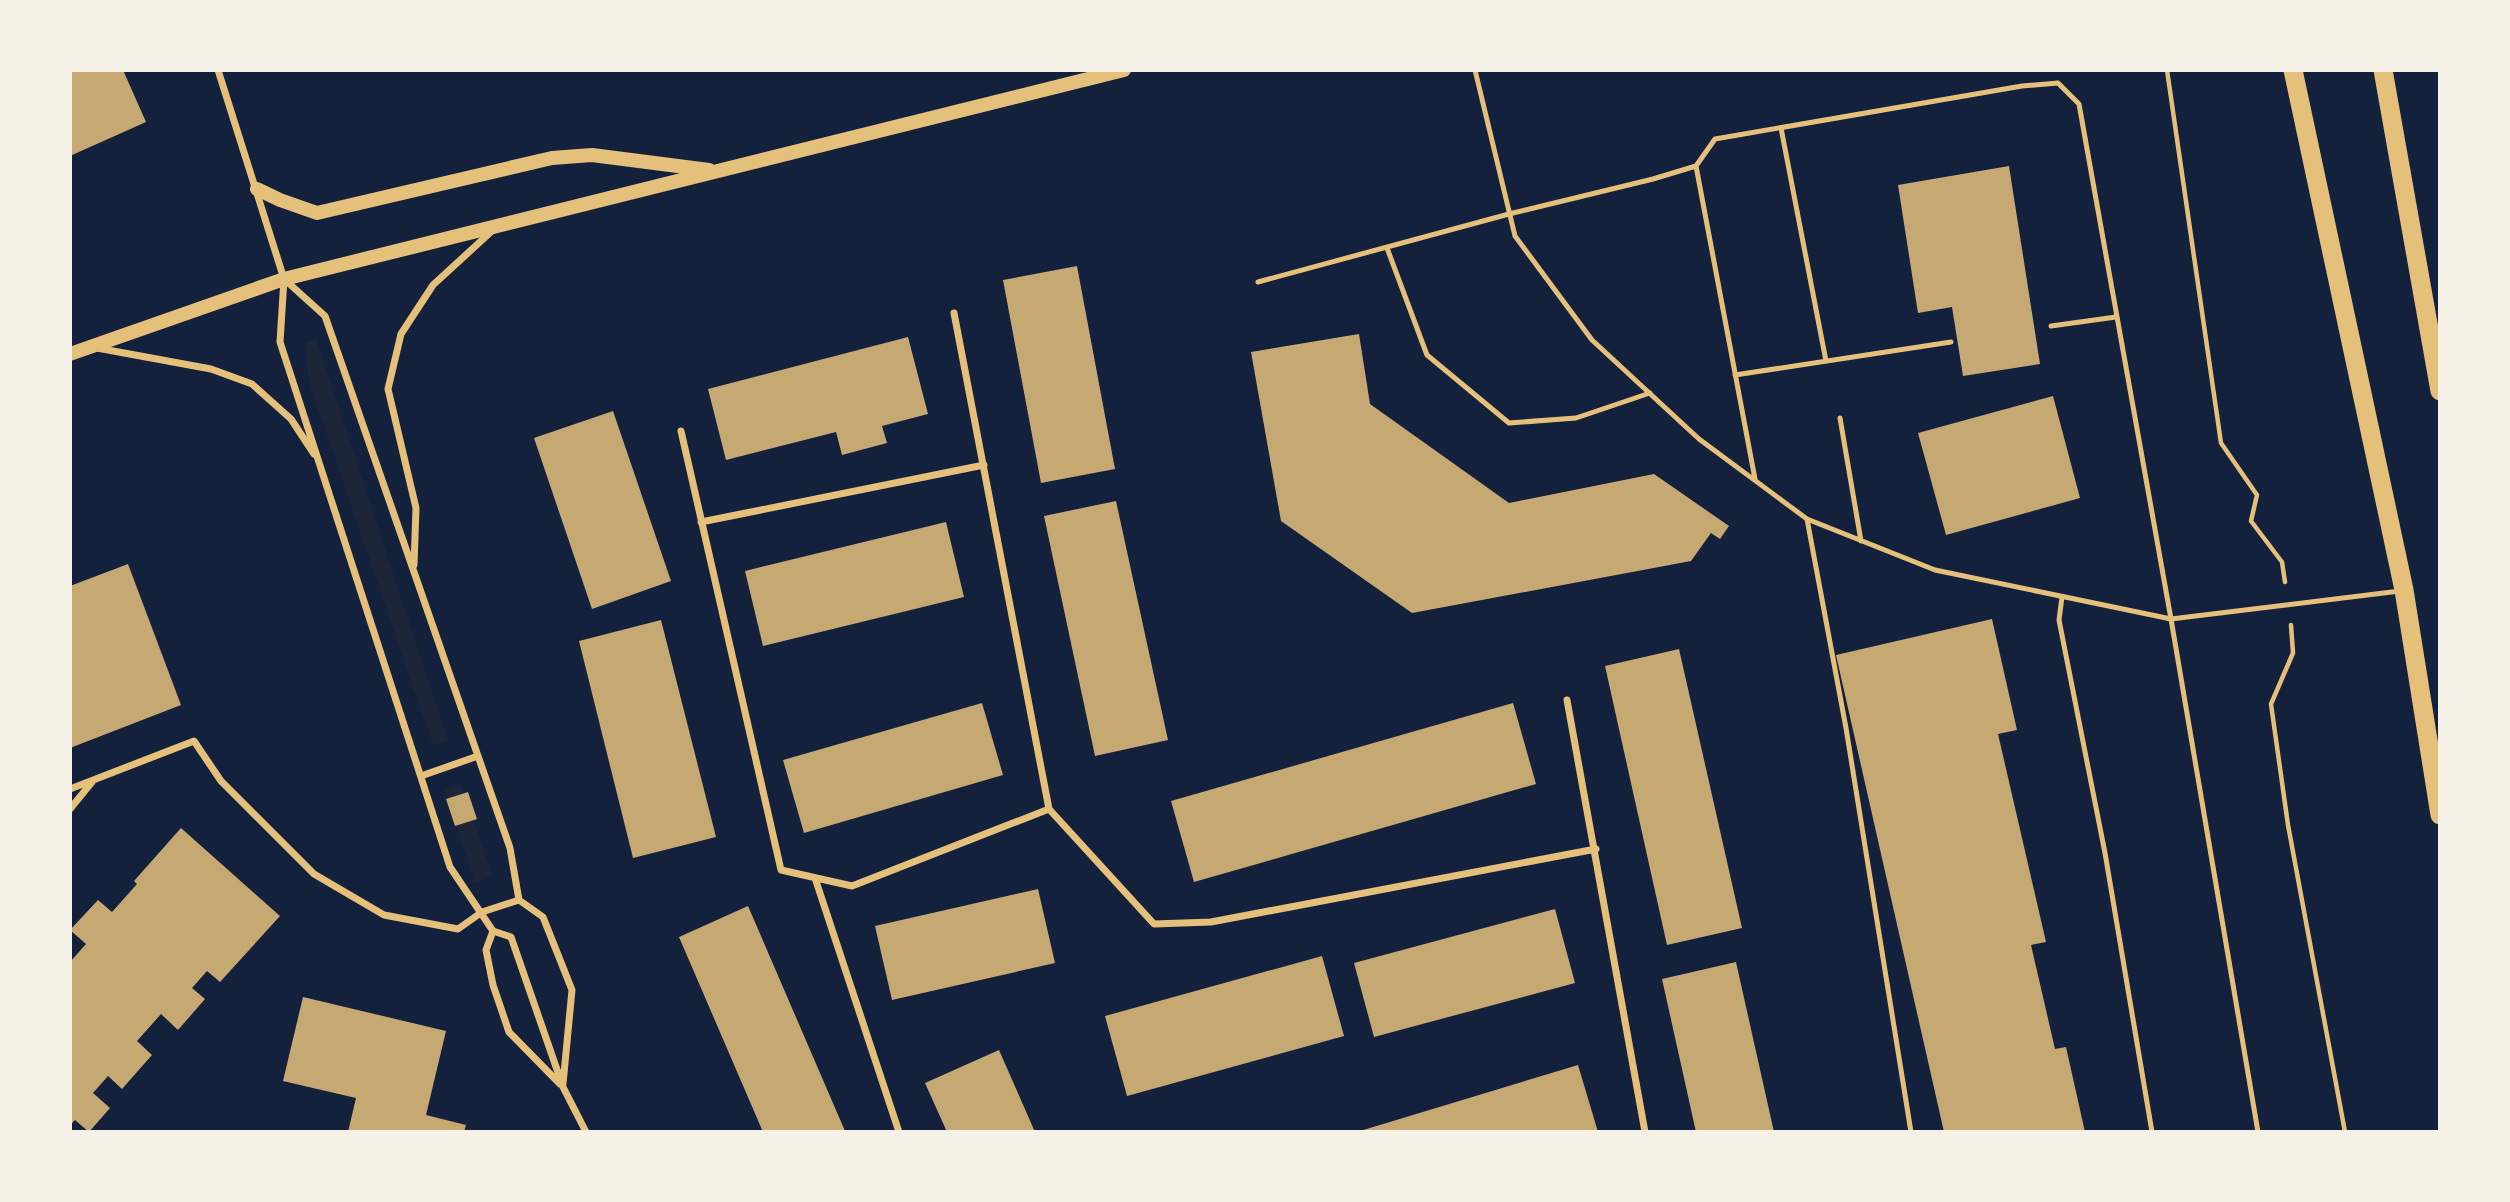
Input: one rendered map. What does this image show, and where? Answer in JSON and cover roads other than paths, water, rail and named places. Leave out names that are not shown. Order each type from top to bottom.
[{"type":"highway","points":[[2293,70],[2404,590],[2440,815]]},
{"type":"highway","points":[[2384,70],[2440,391]]},
{"type":"main road","points":[[70,354],[284,279],[1124,70]]},
{"type":"main road","points":[[257,188],[317,214],[552,158],[592,155],[717,171]]},
{"type":"street","points":[[218,70],[284,279],[280,342],[450,867],[493,931],[511,937],[563,1087],[586,1132]]},
{"type":"street","points":[[413,569],[416,508],[388,389],[401,334],[433,285],[498,225]]},
{"type":"street","points":[[284,279],[325,316],[510,848],[519,900],[543,917],[572,990],[563,1087]]},
{"type":"street","points":[[954,313],[1049,809],[1154,924],[1211,922],[1596,849]]},
{"type":"street","points":[[90,347],[211,369],[252,384],[291,419],[319,462]]},
{"type":"street","points":[[681,431],[781,870],[852,887],[1049,809]]},
{"type":"street","points":[[701,522],[984,465]]},
{"type":"street","points":[[1567,700],[1646,1132]]},
{"type":"street","points":[[70,789],[194,741],[221,781],[314,874],[384,915],[458,929],[482,912],[519,900]]},
{"type":"street","points":[[421,776],[478,755]]},
{"type":"street","points":[[70,809],[94,780]]},
{"type":"street","points":[[815,878],[899,1132]]},
{"type":"street","points":[[493,931],[486,950],[493,985],[509,1032],[563,1087]]},
{"type":"lane","points":[[1475,70],[1515,236],[1592,340],[1699,439],[1807,519],[1935,570],[2171,619],[2404,590]]},
{"type":"lane","points":[[1258,282],[1696,166],[1715,139],[2022,86],[2058,83],[2078,104],[2171,619],[2259,1132]]},
{"type":"lane","points":[[1781,128],[1826,361]]},
{"type":"lane","points":[[1696,166],[1755,480]]},
{"type":"lane","points":[[1387,248],[1427,355],[1509,423],[1576,418],[1650,393]]},
{"type":"lane","points":[[2051,326],[2116,317]]},
{"type":"lane","points":[[1735,375],[1951,342]]},
{"type":"lane","points":[[1840,418],[1861,541]]},
{"type":"lane","points":[[1807,519],[1849,741],[1911,1132]]},
{"type":"lane","points":[[2062,597],[2059,620],[2105,853],[2152,1132]]}]
